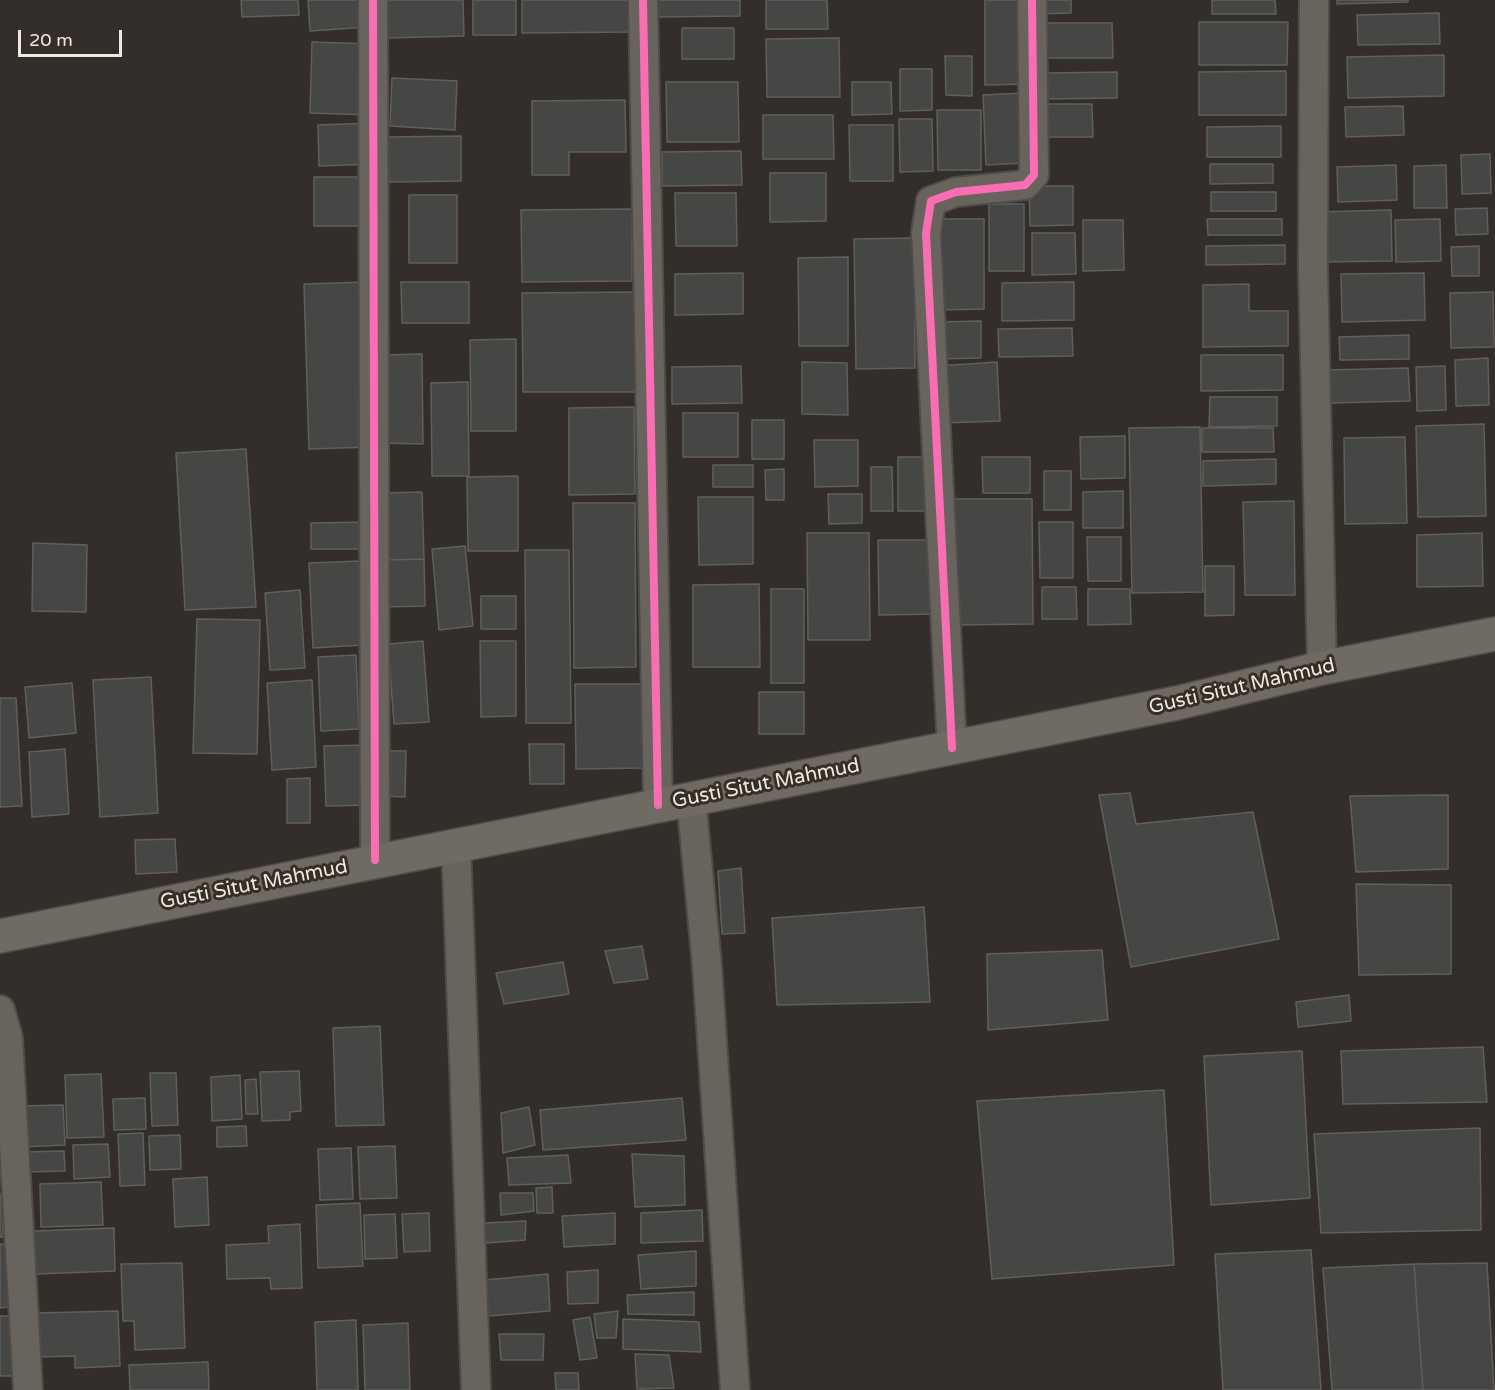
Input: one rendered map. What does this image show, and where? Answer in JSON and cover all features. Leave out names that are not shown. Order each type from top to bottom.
[{"type":"highway","name":"Gusti Situt Mahmud","points":[[0,936],[1176,703],[1322,668],[1495,634]]},
{"type":"street","points":[[373,0],[375,860]]},
{"type":"street","points":[[644,0],[658,805]]},
{"type":"street","points":[[952,748],[926,233],[932,201],[956,192],[1025,185],[1034,175],[1032,0]]},
{"type":"street","points":[[1314,0],[1313,269],[1322,668]]},
{"type":"street","points":[[691,798],[707,965],[735,1390]]},
{"type":"street","points":[[456,844],[476,1390]]},
{"type":"street","points":[[0,1010],[8,1038],[28,1390]]},
{"type":"building","points":[[241,0],[298,0],[299,15],[242,17]]},
{"type":"building","points":[[308,0],[366,0],[368,27],[310,31]]},
{"type":"building","points":[[385,0],[463,0],[464,36],[386,38]]},
{"type":"building","points":[[473,0],[516,0],[516,35],[473,35]]},
{"type":"building","points":[[522,0],[633,0],[633,32],[522,33]]},
{"type":"building","points":[[656,0],[740,0],[740,16],[656,17]]},
{"type":"building","points":[[766,0],[827,0],[828,29],[766,29]]},
{"type":"building","points":[[985,0],[1027,0],[1027,84],[985,85]]},
{"type":"building","points":[[1038,0],[1071,0],[1071,13],[1038,14]]},
{"type":"building","points":[[1212,0],[1275,0],[1276,14],[1212,14]]},
{"type":"building","points":[[1337,0],[1408,0],[1408,2],[1337,4]]},
{"type":"building","points":[[1439,13],[1440,44],[1358,45],[1357,15]]},
{"type":"building","points":[[1199,22],[1288,22],[1287,65],[1199,65]]},
{"type":"building","points":[[1038,23],[1112,23],[1113,58],[1038,58]]},
{"type":"building","points":[[682,28],[734,28],[734,59],[682,59]]},
{"type":"building","points":[[839,38],[840,97],[767,97],[766,39]]},
{"type":"building","points":[[312,42],[372,44],[370,115],[310,113]]},
{"type":"building","points":[[1444,55],[1444,96],[1348,98],[1347,57]]},
{"type":"building","points":[[945,56],[972,56],[972,96],[946,95]]},
{"type":"building","points":[[900,69],[932,69],[932,110],[900,111]]},
{"type":"building","points":[[1286,71],[1286,115],[1199,115],[1199,72]]},
{"type":"building","points":[[1117,72],[1117,98],[1047,99],[1047,73]]},
{"type":"building","points":[[392,78],[457,81],[455,130],[390,126]]},
{"type":"building","points":[[666,82],[738,82],[739,142],[667,142]]},
{"type":"building","points":[[852,82],[891,82],[892,114],[852,115]]},
{"type":"building","points":[[1023,93],[1026,163],[986,165],[983,95]]},
{"type":"building","points":[[625,100],[626,152],[569,152],[569,175],[532,175],[532,101]]},
{"type":"building","points":[[1043,104],[1092,104],[1093,137],[1043,137]]},
{"type":"building","points":[[1403,106],[1404,135],[1346,137],[1345,107]]},
{"type":"building","points":[[937,110],[981,110],[981,170],[938,170]]},
{"type":"building","points":[[763,115],[833,115],[834,159],[763,159]]},
{"type":"building","points":[[899,119],[932,119],[933,171],[900,172]]},
{"type":"building","points":[[371,123],[373,164],[319,166],[318,125]]},
{"type":"building","points":[[849,125],[893,125],[893,181],[850,181]]},
{"type":"building","points":[[1281,126],[1281,157],[1207,157],[1207,127]]},
{"type":"building","points":[[461,136],[461,181],[389,182],[388,137]]},
{"type":"building","points":[[741,151],[742,185],[662,186],[662,152]]},
{"type":"building","points":[[1490,154],[1491,193],[1462,194],[1461,155]]},
{"type":"building","points":[[1210,164],[1273,164],[1273,183],[1210,184]]},
{"type":"building","points":[[1396,165],[1397,200],[1338,202],[1337,167]]},
{"type":"building","points":[[1446,165],[1447,208],[1414,208],[1414,166]]},
{"type":"building","points":[[770,173],[826,173],[826,221],[770,222]]},
{"type":"building","points":[[314,177],[372,177],[372,226],[314,226]]},
{"type":"building","points":[[1029,186],[1073,186],[1073,225],[1030,226]]},
{"type":"building","points":[[1211,192],[1276,192],[1276,211],[1211,211]]},
{"type":"building","points":[[675,193],[736,193],[737,246],[676,246]]},
{"type":"building","points":[[409,195],[457,195],[457,263],[409,263]]},
{"type":"building","points":[[989,204],[1024,204],[1024,271],[989,271]]},
{"type":"building","points":[[1487,208],[1488,234],[1456,235],[1455,209]]},
{"type":"building","points":[[632,209],[632,281],[522,282],[521,210]]},
{"type":"building","points":[[1391,210],[1392,261],[1319,262],[1318,212]]},
{"type":"building","points":[[938,219],[984,219],[984,309],[939,310]]},
{"type":"building","points":[[1207,219],[1282,219],[1282,235],[1208,235]]},
{"type":"building","points":[[1440,219],[1441,261],[1396,262],[1395,220]]},
{"type":"building","points":[[1083,220],[1123,220],[1124,270],[1083,271]]},
{"type":"building","points":[[1032,233],[1075,233],[1076,274],[1032,275]]},
{"type":"building","points":[[914,238],[915,368],[856,369],[854,239]]},
{"type":"building","points":[[1285,245],[1285,264],[1206,265],[1206,246]]},
{"type":"building","points":[[1479,246],[1479,276],[1452,276],[1451,247]]},
{"type":"building","points":[[848,257],[848,346],[799,346],[798,258]]},
{"type":"building","points":[[743,273],[743,314],[675,315],[675,274]]},
{"type":"building","points":[[1424,273],[1425,320],[1342,322],[1341,274]]},
{"type":"building","points":[[366,282],[371,447],[309,449],[304,284]]},
{"type":"building","points":[[401,282],[469,282],[469,323],[402,323]]},
{"type":"building","points":[[1074,282],[1074,320],[1002,321],[1002,283]]},
{"type":"building","points":[[1249,284],[1249,311],[1288,311],[1288,346],[1203,347],[1203,285]]},
{"type":"building","points":[[635,292],[635,392],[523,392],[522,293]]},
{"type":"building","points":[[1493,292],[1494,347],[1451,348],[1450,293]]},
{"type":"building","points":[[981,321],[981,358],[935,359],[935,322]]},
{"type":"building","points":[[1072,328],[1073,356],[999,357],[998,329]]},
{"type":"building","points":[[1409,335],[1409,359],[1340,360],[1339,337]]},
{"type":"building","points":[[516,339],[516,431],[471,431],[470,340]]},
{"type":"building","points":[[422,354],[423,444],[383,443],[383,355]]},
{"type":"building","points":[[1201,355],[1283,355],[1283,390],[1201,391]]},
{"type":"building","points":[[1488,358],[1489,405],[1456,406],[1455,360]]},
{"type":"building","points":[[802,362],[847,363],[848,415],[802,414]]},
{"type":"building","points":[[997,362],[1000,421],[942,423],[938,366]]},
{"type":"building","points":[[741,366],[742,403],[672,404],[672,367]]},
{"type":"building","points":[[1445,366],[1446,410],[1417,411],[1416,367]]},
{"type":"building","points":[[1408,368],[1410,401],[1328,403],[1328,370]]},
{"type":"building","points":[[468,382],[469,476],[432,476],[431,383]]},
{"type":"building","points":[[1210,397],[1277,397],[1277,426],[1209,427]]},
{"type":"building","points":[[634,407],[635,494],[569,495],[569,408]]},
{"type":"building","points":[[683,413],[738,413],[738,457],[683,457]]},
{"type":"building","points":[[752,420],[784,420],[784,459],[752,459]]},
{"type":"building","points":[[1484,424],[1486,516],[1418,517],[1416,426]]},
{"type":"building","points":[[1200,427],[1203,592],[1132,593],[1129,428]]},
{"type":"building","points":[[1202,428],[1273,428],[1274,452],[1202,452]]},
{"type":"building","points":[[1125,436],[1125,478],[1081,479],[1080,437]]},
{"type":"building","points":[[1405,437],[1407,523],[1345,524],[1344,438]]},
{"type":"building","points":[[814,440],[858,440],[858,486],[815,487]]},
{"type":"building","points":[[246,449],[256,607],[185,610],[176,453]]},
{"type":"building","points":[[898,457],[930,457],[930,511],[898,511]]},
{"type":"building","points":[[982,457],[1030,457],[1030,493],[983,493]]},
{"type":"building","points":[[1276,459],[1276,484],[1203,486],[1203,461]]},
{"type":"building","points":[[713,465],[753,465],[753,487],[713,487]]},
{"type":"building","points":[[871,467],[892,467],[893,511],[871,511]]},
{"type":"building","points":[[784,469],[784,500],[766,500],[765,470]]},
{"type":"building","points":[[1044,471],[1071,471],[1071,510],[1044,510]]},
{"type":"building","points":[[518,476],[518,551],[468,551],[467,477]]},
{"type":"building","points":[[1123,491],[1123,528],[1083,528],[1083,492]]},
{"type":"building","points":[[422,492],[424,559],[387,560],[385,493]]},
{"type":"building","points":[[828,494],[862,494],[862,523],[829,524]]},
{"type":"building","points":[[698,497],[753,497],[753,564],[699,565]]},
{"type":"building","points":[[953,499],[1032,499],[1033,624],[954,625]]},
{"type":"building","points":[[1294,501],[1295,595],[1245,595],[1243,502]]},
{"type":"building","points":[[573,503],[635,503],[636,667],[574,668]]},
{"type":"building","points":[[369,522],[370,549],[311,549],[311,523]]},
{"type":"building","points":[[1039,522],[1073,522],[1073,578],[1040,578]]},
{"type":"building","points":[[807,533],[869,533],[870,640],[808,640]]},
{"type":"building","points":[[1482,533],[1483,586],[1417,587],[1417,535]]},
{"type":"building","points":[[1087,537],[1121,537],[1121,581],[1088,581]]},
{"type":"building","points":[[878,540],[936,540],[937,614],[879,615]]},
{"type":"building","points":[[33,543],[87,545],[86,612],[32,611]]},
{"type":"building","points":[[465,546],[473,626],[439,630],[432,549]]},
{"type":"building","points":[[525,550],[569,550],[571,723],[526,723]]},
{"type":"building","points":[[424,559],[425,606],[381,607],[387,560]]},
{"type":"building","points":[[360,561],[364,645],[313,648],[309,563]]},
{"type":"building","points":[[1205,566],[1234,566],[1234,615],[1205,616]]},
{"type":"building","points":[[759,584],[760,667],[693,667],[693,585]]},
{"type":"building","points":[[1042,587],[1076,587],[1077,619],[1042,619]]},
{"type":"building","points":[[771,589],[804,589],[804,683],[771,683]]},
{"type":"building","points":[[1088,589],[1130,589],[1131,624],[1088,625]]},
{"type":"building","points":[[300,590],[305,668],[270,670],[265,593]]},
{"type":"building","points":[[481,596],[516,596],[516,629],[481,629]]},
{"type":"building","points":[[197,619],[260,620],[257,754],[193,753]]},
{"type":"building","points":[[423,641],[429,722],[394,724],[388,644]]},
{"type":"building","points":[[480,641],[516,641],[516,716],[481,717]]},
{"type":"building","points":[[356,655],[359,729],[321,731],[318,657]]},
{"type":"building","points":[[151,677],[158,813],[100,817],[93,680]]},
{"type":"building","points":[[312,680],[316,767],[272,770],[267,683]]},
{"type":"building","points":[[72,683],[76,733],[29,738],[25,687]]},
{"type":"building","points":[[575,684],[644,684],[644,768],[576,769]]},
{"type":"building","points":[[759,692],[804,692],[804,734],[759,734]]},
{"type":"building","points":[[0,698],[16,698],[22,806],[0,807]]},
{"type":"building","points":[[529,744],[564,744],[564,784],[530,784]]},
{"type":"building","points":[[371,745],[373,805],[326,806],[324,746]]},
{"type":"building","points":[[65,749],[69,814],[32,817],[29,752]]},
{"type":"building","points":[[385,751],[406,751],[405,797],[383,796]]},
{"type":"building","points":[[310,778],[310,823],[287,823],[287,779]]},
{"type":"building","points":[[1130,793],[1136,824],[1253,812],[1279,939],[1131,967],[1099,795]]},
{"type":"building","points":[[1448,795],[1448,869],[1356,872],[1350,796]]},
{"type":"building","points":[[175,839],[177,872],[136,874],[135,840]]},
{"type":"building","points":[[741,868],[745,933],[722,934],[718,871]]},
{"type":"building","points":[[1356,884],[1451,885],[1451,974],[1359,975]]},
{"type":"building","points":[[924,907],[930,1002],[777,1005],[772,918]]},
{"type":"building","points":[[642,946],[648,979],[614,983],[605,951]]},
{"type":"building","points":[[1102,950],[1108,1020],[988,1030],[987,954]]},
{"type":"building","points":[[563,962],[569,994],[504,1004],[496,973]]},
{"type":"building","points":[[1349,995],[1351,1021],[1298,1027],[1296,1002]]},
{"type":"building","points":[[380,1026],[384,1125],[336,1126],[333,1028]]},
{"type":"building","points":[[1483,1047],[1487,1102],[1343,1104],[1341,1051]]},
{"type":"building","points":[[1302,1051],[1310,1198],[1211,1205],[1204,1056]]},
{"type":"building","points":[[299,1071],[301,1111],[290,1112],[290,1120],[262,1121],[260,1072]]},
{"type":"building","points":[[150,1073],[176,1073],[178,1125],[152,1126]]},
{"type":"building","points":[[101,1074],[104,1137],[67,1138],[65,1075]]},
{"type":"building","points":[[240,1075],[242,1119],[212,1121],[211,1077]]},
{"type":"building","points":[[256,1079],[258,1114],[246,1114],[245,1080]]},
{"type":"building","points":[[1164,1090],[1174,1265],[992,1279],[977,1101]]},
{"type":"building","points":[[145,1098],[146,1129],[114,1130],[113,1099]]},
{"type":"building","points":[[682,1098],[686,1140],[543,1150],[540,1110]]},
{"type":"building","points":[[63,1105],[65,1145],[20,1147],[18,1106]]},
{"type":"building","points":[[529,1107],[535,1145],[503,1153],[501,1113]]},
{"type":"building","points":[[246,1126],[247,1146],[217,1147],[217,1127]]},
{"type":"building","points":[[1480,1128],[1481,1230],[1321,1233],[1314,1134]]},
{"type":"building","points":[[143,1133],[145,1185],[120,1186],[118,1134]]},
{"type":"building","points":[[180,1135],[181,1169],[150,1170],[149,1136]]},
{"type":"building","points":[[108,1144],[110,1177],[74,1179],[73,1145]]},
{"type":"building","points":[[395,1146],[397,1198],[360,1199],[358,1147]]},
{"type":"building","points":[[351,1148],[353,1199],[320,1200],[318,1149]]},
{"type":"building","points":[[64,1151],[65,1171],[25,1172],[24,1152]]},
{"type":"building","points":[[632,1154],[684,1156],[685,1205],[635,1207]]},
{"type":"building","points":[[568,1155],[571,1183],[509,1185],[507,1158]]},
{"type":"building","points":[[207,1177],[209,1225],[175,1227],[173,1179]]},
{"type":"building","points":[[101,1182],[103,1225],[41,1227],[40,1184]]},
{"type":"building","points":[[552,1187],[553,1213],[537,1213],[536,1188]]},
{"type":"building","points":[[500,1193],[533,1193],[534,1211],[501,1215]]},
{"type":"building","points":[[0,1194],[2,1194],[3,1237],[0,1237]]},
{"type":"building","points":[[360,1203],[363,1266],[318,1268],[316,1205]]},
{"type":"building","points":[[702,1210],[703,1241],[641,1243],[641,1213]]},
{"type":"building","points":[[429,1213],[430,1251],[404,1252],[402,1214]]},
{"type":"building","points":[[615,1213],[615,1244],[564,1247],[562,1216]]},
{"type":"building","points":[[395,1214],[397,1258],[365,1259],[364,1215]]},
{"type":"building","points":[[526,1221],[525,1240],[486,1243],[484,1223]]},
{"type":"building","points":[[300,1224],[302,1288],[271,1289],[270,1278],[227,1279],[226,1245],[269,1243],[268,1226]]},
{"type":"building","points":[[114,1228],[115,1271],[35,1274],[34,1231]]},
{"type":"building","points":[[0,1244],[6,1244],[9,1307],[0,1308]]},
{"type":"building","points":[[1311,1250],[1321,1390],[1223,1390],[1215,1254]]},
{"type":"building","points":[[696,1251],[696,1286],[641,1289],[638,1255]]},
{"type":"building","points":[[182,1263],[185,1348],[135,1350],[134,1321],[123,1321],[121,1264]]},
{"type":"building","points":[[1487,1263],[1494,1390],[1423,1390],[1414,1264]]},
{"type":"building","points":[[1414,1264],[1423,1390],[1332,1390],[1323,1268]]},
{"type":"building","points":[[598,1270],[598,1303],[568,1304],[567,1272]]},
{"type":"building","points":[[548,1274],[550,1311],[488,1316],[485,1280]]},
{"type":"building","points":[[694,1292],[694,1315],[628,1314],[627,1295]]},
{"type":"building","points":[[118,1311],[120,1366],[75,1368],[75,1356],[38,1357],[36,1313]]},
{"type":"building","points":[[618,1311],[616,1338],[597,1338],[594,1314]]},
{"type":"building","points":[[0,1316],[10,1316],[12,1376],[0,1376]]},
{"type":"building","points":[[590,1317],[597,1358],[580,1360],[573,1320]]},
{"type":"building","points":[[623,1319],[699,1322],[701,1352],[623,1349]]},
{"type":"building","points":[[356,1320],[358,1390],[317,1390],[315,1322]]},
{"type":"building","points":[[408,1323],[410,1390],[365,1390],[363,1325]]},
{"type":"building","points":[[499,1334],[544,1334],[543,1360],[501,1360]]},
{"type":"building","points":[[635,1354],[669,1355],[674,1388],[637,1389]]},
{"type":"building","points":[[208,1362],[209,1390],[130,1390],[129,1365]]},
{"type":"building","points":[[555,1373],[578,1373],[579,1390],[556,1390]]},
{"type":"cycle path","points":[[373,0],[375,860]]},
{"type":"cycle path","points":[[643,0],[658,805]]},
{"type":"cycle path","points":[[952,748],[926,233],[931,201],[956,192],[1025,185],[1034,175],[1032,0]]}]
